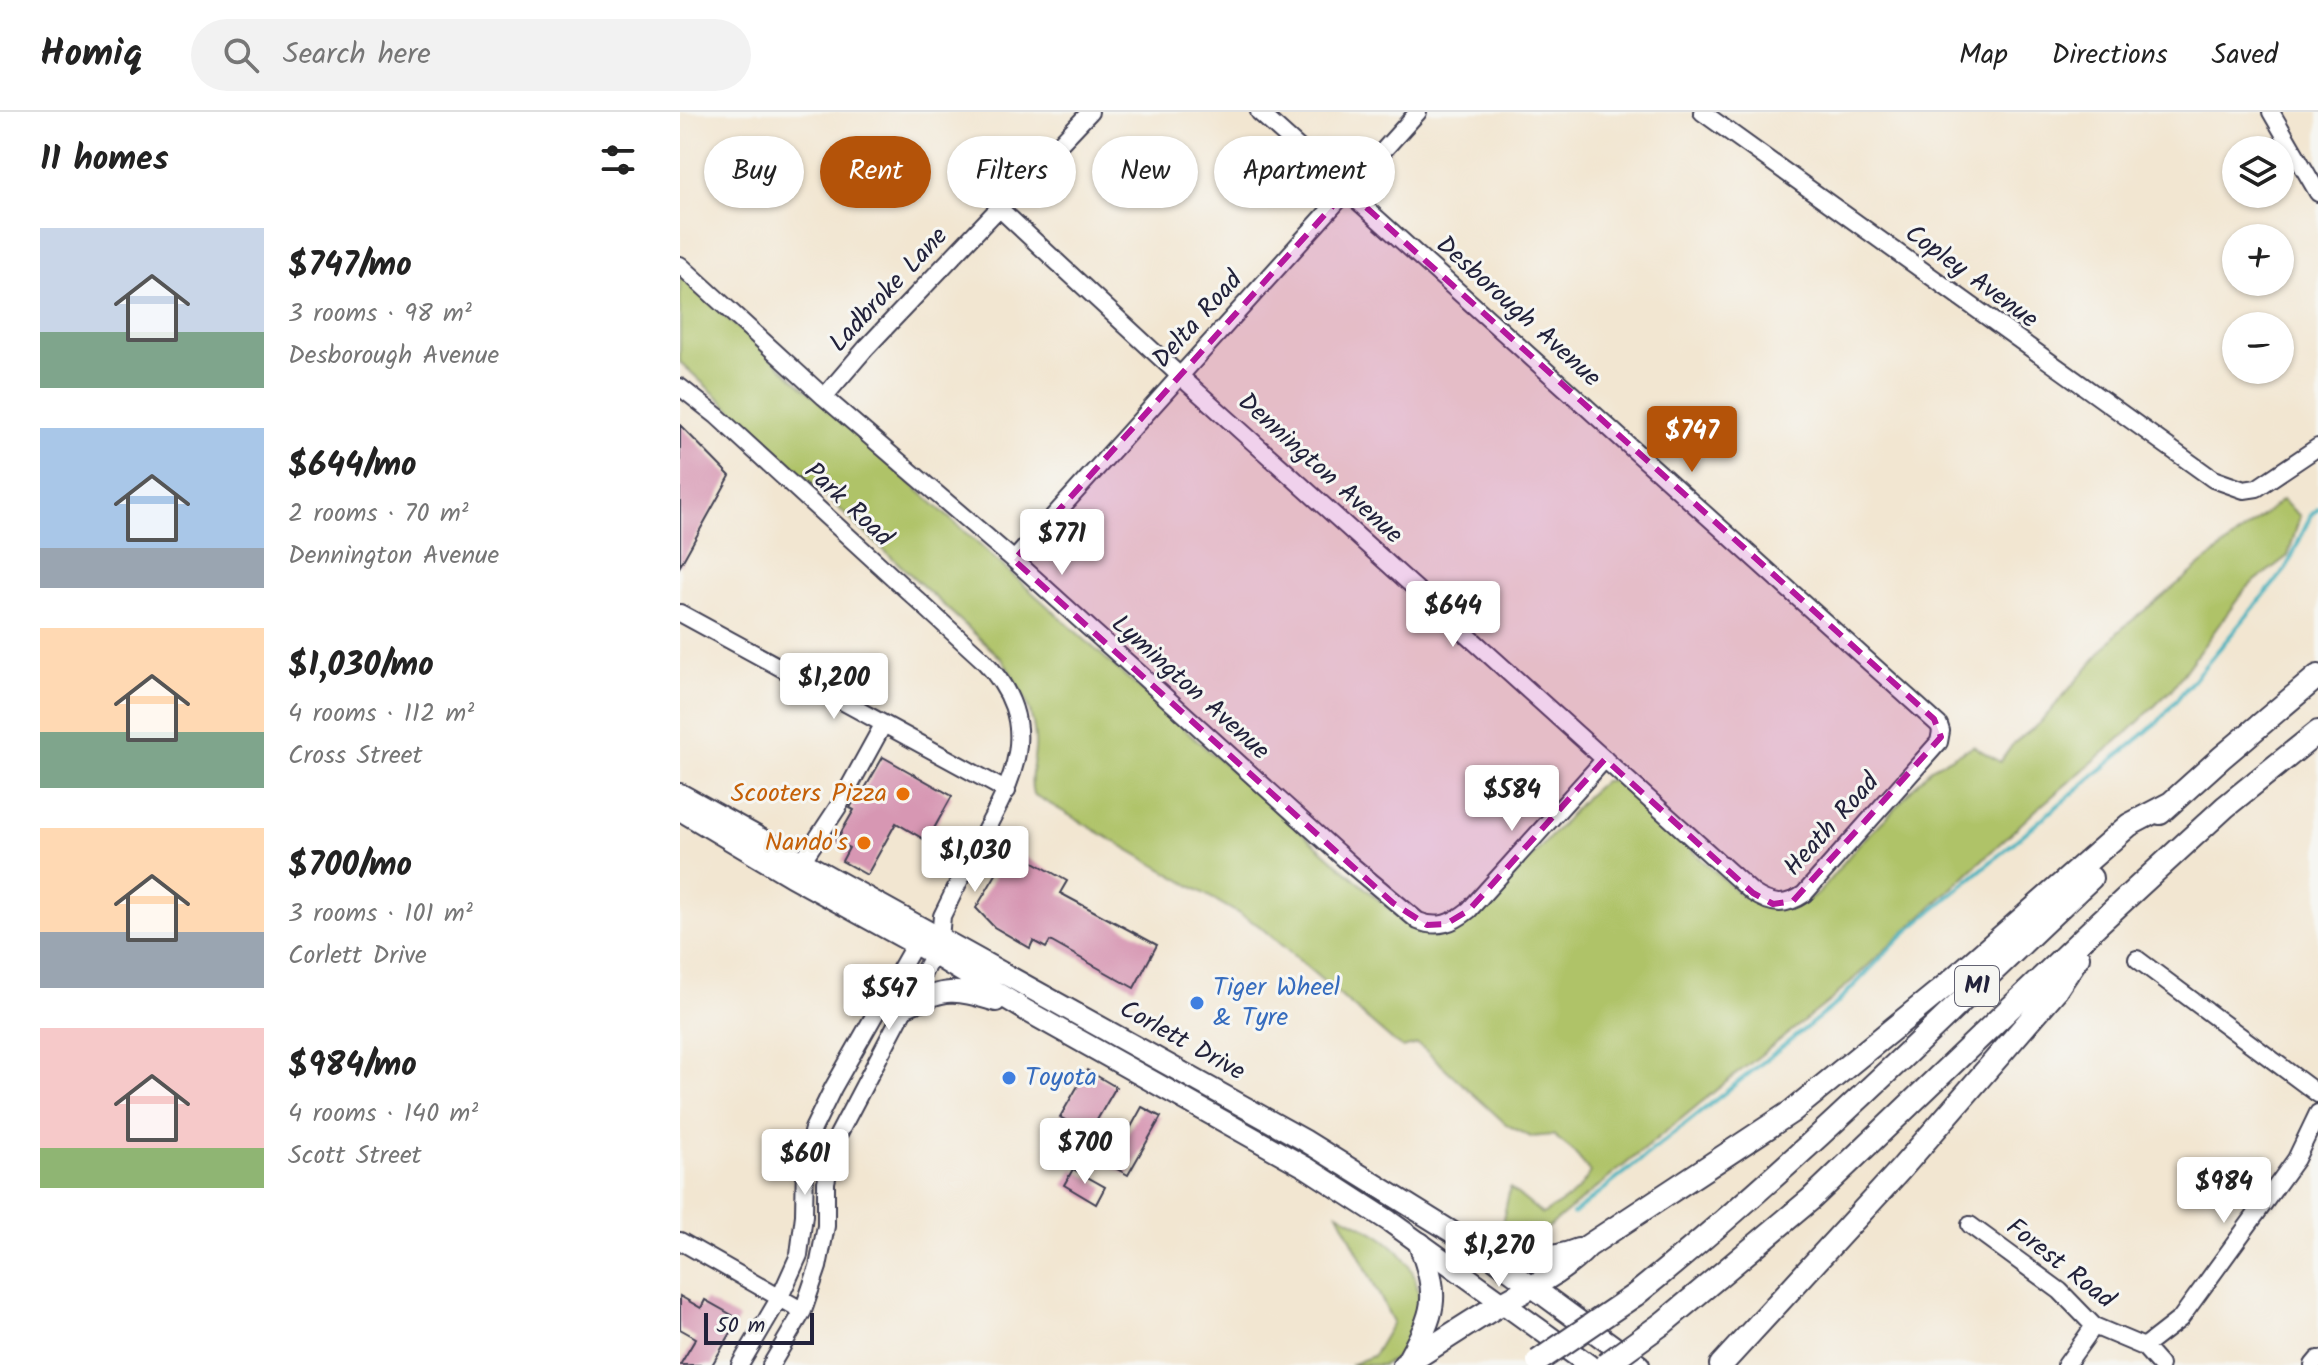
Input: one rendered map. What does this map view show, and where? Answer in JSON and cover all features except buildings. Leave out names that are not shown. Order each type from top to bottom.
[{"type":"highway","name":"M1","points":[[1535,1363],[1635,1295],[1725,1222],[1813,1143],[2171,803],[2318,676]]},
{"type":"highway","name":"M1","points":[[1605,1365],[1663,1323],[1811,1199],[2099,923],[2225,807],[2318,732]]},
{"type":"highway","points":[[1406,1364],[1502,1303],[1534,1288],[1567,1266],[1588,1246],[1804,1102],[1953,980],[2129,825],[2171,803]]},
{"type":"highway","points":[[1730,1360],[2056,990],[2099,923]]},
{"type":"highway","points":[[1406,1364],[1430,1317],[1433,1303],[1430,1276],[1420,1244]]},
{"type":"highway","points":[[1489,1255],[1529,1260],[1556,1257],[1588,1246]]},
{"type":"main road","name":"Corlett Drive","points":[[680,794],[801,863],[928,942],[1027,1011],[1307,1168],[1420,1244],[1589,1365]]},
{"type":"main road","name":"Corlett Drive","points":[[680,810],[791,876],[928,942],[1304,1140],[1489,1255],[1639,1365]]},
{"type":"main road","points":[[906,1006],[951,990],[1027,1011]]},
{"type":"street","name":"Ladbroke Lane","points":[[824,397],[866,348],[1090,112]]},
{"type":"street","name":"Desborough Avenue","points":[[1259,112],[1286,136]]},
{"type":"street","name":"Delta Road","points":[[1395,137],[1418,112]]},
{"type":"street","name":"Copley Avenue","points":[[1702,112],[2213,479],[2244,490],[2257,488],[2318,447]]},
{"type":"street","points":[[2271,112],[2318,193]]},
{"type":"street","name":"Delta Road","points":[[1014,560],[1331,208]]},
{"type":"street","name":"Desborough Avenue","points":[[1367,208],[1934,719],[1941,731],[1934,748]]},
{"type":"street","name":"Dennington Avenue","points":[[1000,209],[1180,376],[1753,893]]},
{"type":"street","name":"Lymington Avenue","points":[[680,265],[824,397],[1014,560],[1360,873],[1418,921],[1427,925],[1446,924],[1469,910],[1605,759]]},
{"type":"street","name":"Park Road","points":[[680,377],[717,416],[996,673],[1012,700],[1019,735],[1007,791],[928,942]]},
{"type":"street","name":"Park Road","points":[[680,387],[717,416]]},
{"type":"street","points":[[680,613],[1007,791]]},
{"type":"street","points":[[801,863],[838,807],[883,725]]},
{"type":"street","name":"Heath Road","points":[[1753,893],[1773,904],[1793,901],[1804,894],[1934,748]]},
{"type":"street","points":[[771,1365],[803,1311],[825,1242],[825,1193],[837,1137],[906,1006],[928,942]]},
{"type":"street","points":[[740,1365],[780,1297],[799,1255],[808,1145],[833,1088],[928,942]]},
{"type":"street","points":[[2137,959],[2318,1094]]},
{"type":"street","points":[[2144,1347],[2180,1319],[2296,1159],[2318,1113]]},
{"type":"street","name":"Forest Road","points":[[1970,1225],[2060,1291],[2094,1326],[2144,1347],[2160,1365]]},
{"type":"street","points":[[680,1241],[803,1311]]},
{"type":"street","points":[[2066,1365],[2094,1326]]},
{"type":"street","points":[[2313,1365],[2318,1359]]},
{"type":"highlighted area","points":[[1347,190],[1934,719],[1941,737],[1793,901],[1773,904],[1753,893],[1605,759],[1469,910],[1446,924],[1427,925],[1393,903],[1014,560]]},
{"type":"green space","points":[[680,276],[1192,736],[1411,928],[1434,935],[1464,927],[1489,905],[1587,796],[1604,781],[1614,780],[1743,897],[1773,909],[1797,905],[1818,894],[1858,845],[1931,768],[1973,746],[2000,762],[2013,744],[2040,723],[2119,631],[2282,500],[2300,516],[2288,556],[2246,588],[2171,690],[2129,731],[2036,810],[1831,1000],[1530,1242],[1512,1246],[1500,1233],[1510,1188],[1542,1214],[1556,1206],[1575,1192],[1590,1172],[1572,1150],[1553,1135],[1531,1137],[1507,1125],[1423,1048],[1417,1044],[1403,1048],[1394,1042],[1258,925],[1033,794],[1033,724],[1021,691],[1002,659],[680,362]]},
{"type":"green space","points":[[1338,1213],[1373,1232],[1397,1250],[1412,1271],[1417,1286],[1418,1318],[1414,1333],[1396,1357],[1382,1365],[1350,1365],[1373,1356],[1393,1322]]},
{"type":"waterway","points":[[1573,1214],[1837,1003],[1903,935],[2158,722],[2286,569],[2311,515],[2318,509]]},
{"type":"place","name":"Scooters Pizza","points":[[903,794]]},
{"type":"place","name":"Nando's","points":[[864,843]]},
{"type":"place","name":"Tiger Wheel & Tyre","points":[[1197,1003]]},
{"type":"place","name":"Toyota","points":[[1009,1078]]}]
